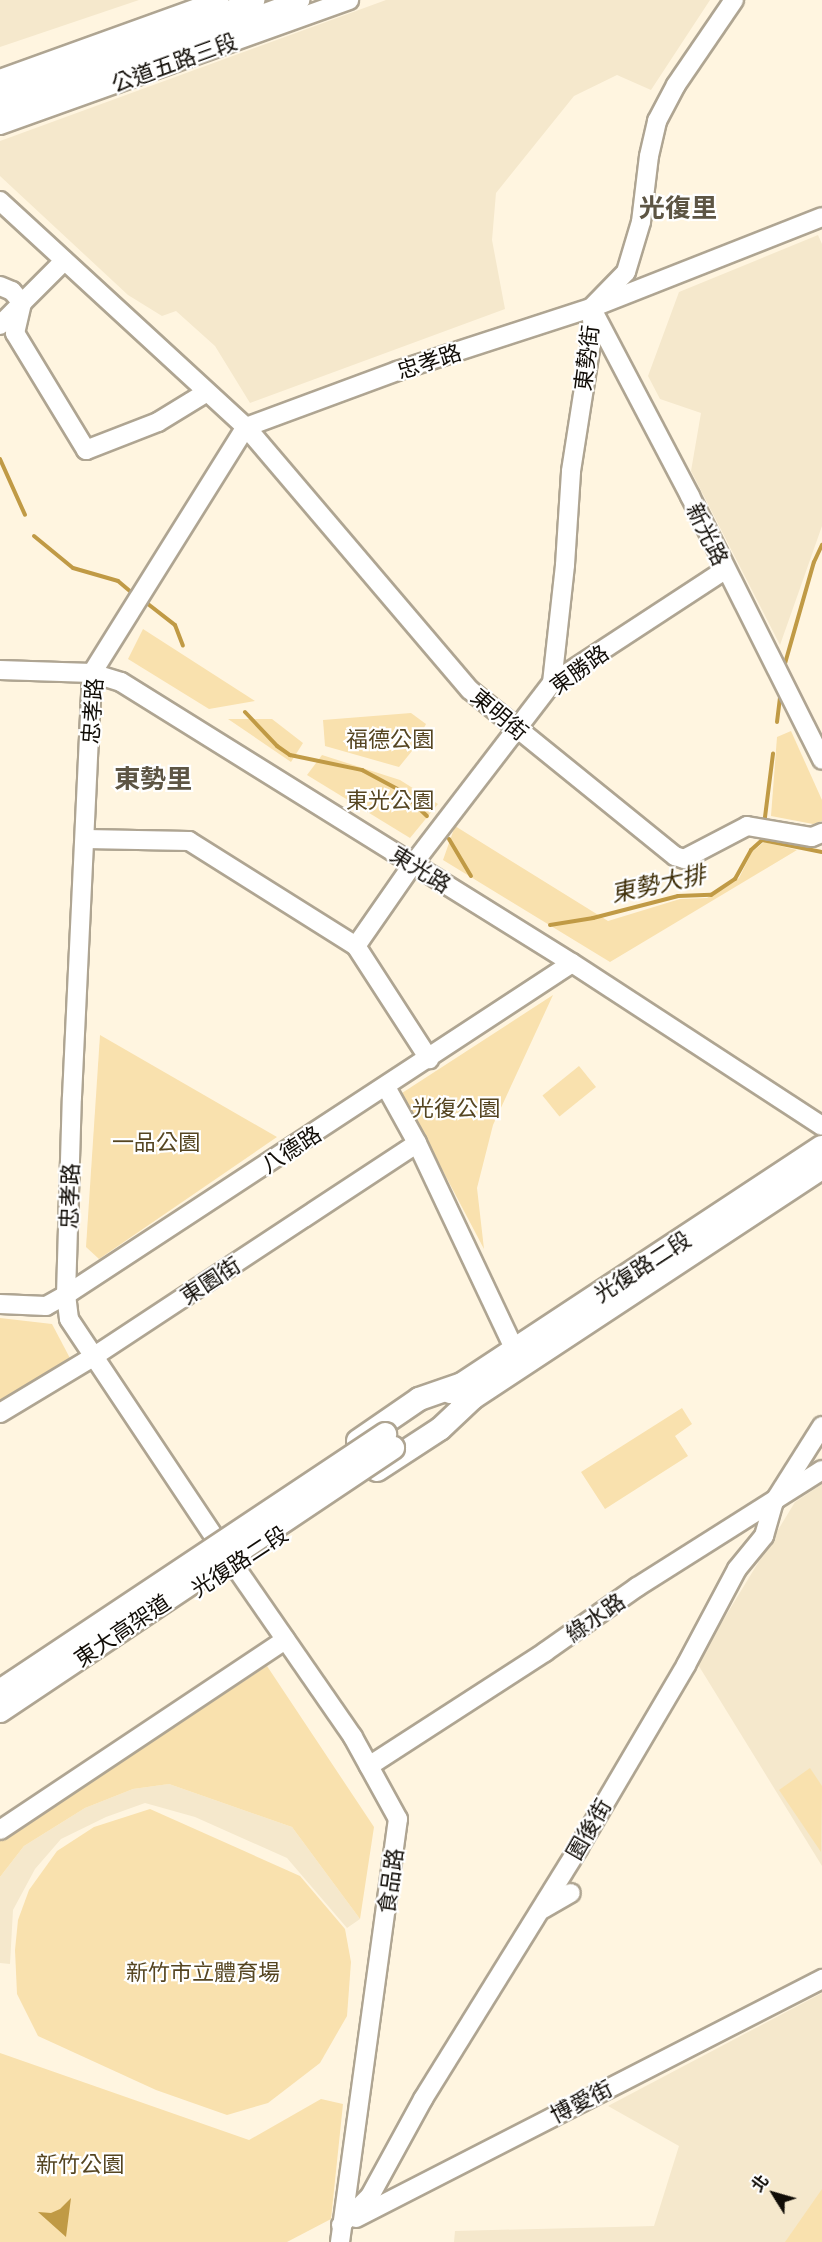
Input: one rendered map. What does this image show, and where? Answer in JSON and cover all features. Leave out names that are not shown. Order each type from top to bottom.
[{"type":"main road","name":"光復路二段","points":[[0,1719],[440,1429],[468,1391],[514,1348],[822,1147]]},
{"type":"main road","name":"光復路二段","points":[[389,1441],[822,1168]]},
{"type":"main road","name":"光復路二段","points":[[0,1680],[215,1538],[419,1399],[468,1391]]},
{"type":"main road","name":"東大高架道","points":[[0,1690],[389,1441]]},
{"type":"main road","name":"東大高架道","points":[[0,1711],[389,1441]]},
{"type":"main road","points":[[0,1700],[165,1591],[234,1565]]},
{"type":"street","name":"公道五路三段","points":[[0,79],[219,0]]},
{"type":"street","name":"公道五路三段","points":[[0,96],[256,0]]},
{"type":"street","name":"公道五路三段","points":[[0,110],[301,0]]},
{"type":"street","name":"公道五路三段","points":[[0,125],[346,0]]},
{"type":"street","name":"東勢街","points":[[552,683],[565,565],[571,471],[593,331],[591,308],[627,272],[640,222],[649,156],[657,121],[676,85],[734,0]]},
{"type":"street","name":"東明街","points":[[0,201],[246,427],[470,690],[675,856],[684,859],[747,826],[764,827],[812,837],[822,833]]},
{"type":"street","name":"忠孝路","points":[[234,1565],[69,1319],[66,1294],[73,1083],[92,673],[246,427],[397,371],[591,308],[822,217]]},
{"type":"street","points":[[0,325],[64,261]]},
{"type":"street","points":[[0,286],[12,291],[22,303]]},
{"type":"street","points":[[22,303],[15,333],[86,450],[158,422],[207,392]]},
{"type":"street","name":"新光路","points":[[591,308],[822,760]]},
{"type":"street","name":"東勝路","points":[[356,946],[413,864],[552,683],[725,570]]},
{"type":"street","name":"東光路","points":[[0,670],[92,673],[121,682],[179,716],[572,963],[822,1126]]},
{"type":"street","points":[[86,839],[189,841],[356,946],[429,1059]]},
{"type":"street","name":"八德路","points":[[0,1304],[46,1306],[429,1059],[572,963]]},
{"type":"street","points":[[386,1087],[417,1143],[514,1348]]},
{"type":"street","name":"東園街","points":[[0,1413],[93,1357],[417,1143]]},
{"type":"street","name":"園後街","points":[[340,2234],[370,2196],[423,2099],[539,1912],[686,1665],[737,1569],[764,1536],[774,1502],[822,1426]]},
{"type":"street","name":"綠水路","points":[[369,1766],[545,1652],[637,1587],[822,1470]]},
{"type":"street","name":"食品路","points":[[234,1565],[353,1737],[398,1820],[340,2234]]},
{"type":"street","points":[[0,1830],[285,1640]]},
{"type":"street","points":[[539,1912],[571,1893]]},
{"type":"street","name":"博愛街","points":[[340,2234],[822,1979]]},
{"type":"shaded area","points":[[0,0],[139,0],[0,47]]},
{"type":"shaded area","points":[[386,0],[710,0],[651,90],[617,75],[574,96],[496,193],[492,240],[505,309],[250,403],[215,346],[176,311],[162,316],[128,295],[0,176],[0,141]]},
{"type":"shaded area","points":[[818,235],[822,244],[822,526],[780,645],[691,471],[701,413],[660,399],[648,376],[679,292]]},
{"type":"shaded area","points":[[822,1484],[822,1866],[697,1663],[795,1502]]},
{"type":"shaded area","points":[[169,1784],[292,1827],[360,1919],[347,1928],[287,1858],[195,1817],[145,1803],[106,1817],[61,1839],[35,1869],[13,1910],[10,1964],[0,1963],[0,1877],[24,1846],[85,1808],[133,1789]]},
{"type":"shaded area","points":[[822,1993],[822,2242],[454,2242],[455,2231],[654,2226],[679,2146],[608,2106]]},
{"type":"shaded area","points":[[71,2198],[66,2237],[38,2212],[51,2213],[60,2209]]},
{"type":"green space","points":[[143,629],[255,701],[209,709],[128,659]]},
{"type":"green space","name":"福德公園","points":[[411,713],[426,724],[412,751],[399,767],[325,746],[323,720]]},
{"type":"green space","name":"東光公園","points":[[228,719],[272,719],[303,743],[291,762]]},
{"type":"green space","points":[[791,731],[822,800],[822,821],[813,824],[771,816],[777,737]]},
{"type":"green space","name":"東光公園","points":[[322,755],[400,780],[438,804],[410,838],[307,775]]},
{"type":"green space","name":"東光公園","points":[[455,826],[608,921],[680,899],[707,898],[739,878],[752,852],[764,842],[797,850],[610,962],[443,860]]},
{"type":"green space","name":"光復公園","points":[[553,995],[493,1125],[477,1188],[484,1249],[402,1093]]},
{"type":"green space","name":"一品公園","points":[[100,1035],[277,1137],[99,1259],[86,1247]]},
{"type":"green space","points":[[579,1066],[596,1087],[559,1117],[542,1096]]},
{"type":"green space","points":[[0,1318],[52,1324],[72,1362],[0,1405]]},
{"type":"green space","points":[[682,1408],[692,1424],[675,1436],[688,1456],[605,1509],[581,1472]]},
{"type":"green space","points":[[267,1666],[374,1827],[360,1919],[292,1827],[169,1784],[133,1789],[85,1808],[24,1846],[0,1877],[0,1839]]},
{"type":"green space","points":[[810,1768],[822,1786],[821,1852],[779,1790]]},
{"type":"green space","name":"新竹市立體育場","points":[[150,1809],[300,1876],[345,1929],[351,1962],[347,2016],[320,2063],[268,2103],[227,2115],[156,2090],[38,2036],[17,1994],[15,1950],[18,1920],[29,1890],[57,1851],[94,1827]]},
{"type":"green space","name":"新竹公園","points":[[0,2053],[249,2140],[321,2099],[343,2104],[331,2219],[287,2242],[0,2242]]},
{"type":"green space","points":[[822,2189],[822,2242],[785,2242]]},
{"type":"waterway","name":"東勢大排","points":[[0,459],[25,515]]},
{"type":"waterway","name":"東勢大排","points":[[34,536],[73,568],[118,581],[131,592]]},
{"type":"waterway","points":[[784,667],[814,562],[822,545]]},
{"type":"waterway","name":"東勢大排","points":[[148,604],[175,625],[183,646]]},
{"type":"waterway","points":[[777,722],[780,696]]},
{"type":"waterway","name":"東勢大排","points":[[245,712],[277,746],[290,755],[362,770],[401,791],[427,816]]},
{"type":"waterway","points":[[764,825],[773,754]]},
{"type":"waterway","name":"東勢大排","points":[[449,839],[471,876]]},
{"type":"waterway","name":"東勢大排","points":[[550,925],[593,918],[678,896],[711,895],[735,879],[751,850],[762,840],[822,852]]},
{"type":"district","name":"光復里","points":[[678,207]]},
{"type":"district","name":"東勢里","points":[[153,778]]}]
